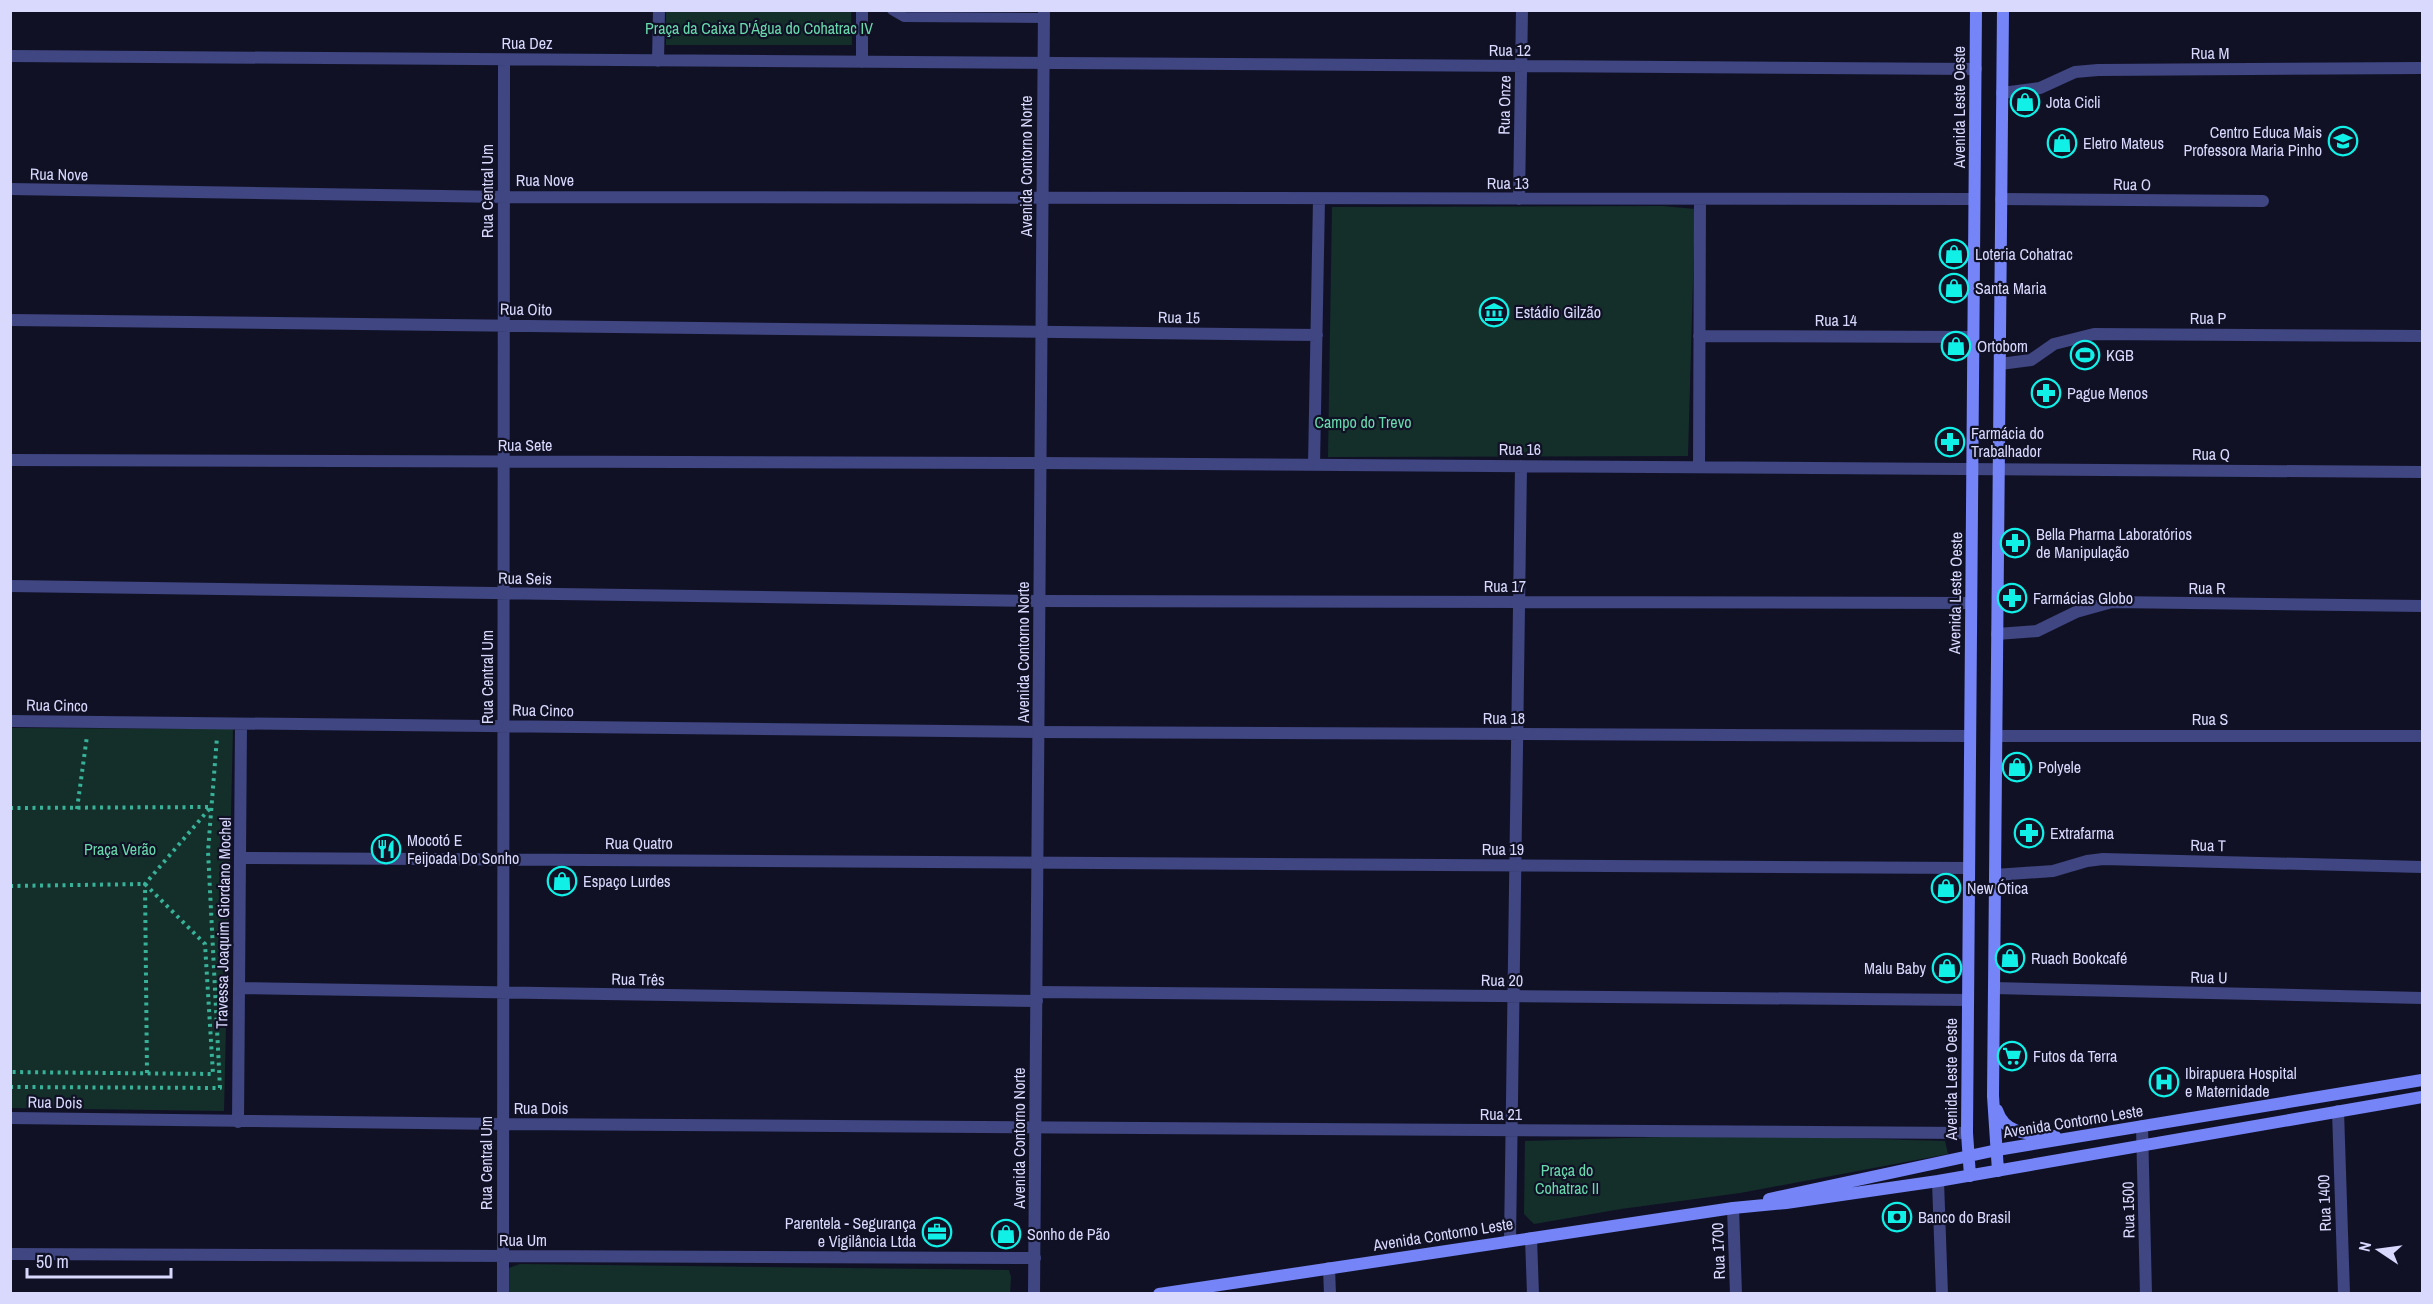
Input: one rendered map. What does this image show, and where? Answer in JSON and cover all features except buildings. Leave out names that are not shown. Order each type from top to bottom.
[{"type":"main road","name":"Avenida Leste Oeste","points":[[1970,1176],[1966,1133],[1976,10]]},
{"type":"main road","points":[[1998,1171],[1993,1096],[2002,10]]},
{"type":"main road","name":"Avenida Contorno Leste","points":[[1733,1208],[1997,1150],[2422,1080]]},
{"type":"main road","points":[[1993,1096],[2001,1120],[2011,1129],[2071,1138]]},
{"type":"main road","name":"Avenida Contorno Leste","points":[[1159,1293],[1733,1208],[1786,1203],[1938,1181],[2422,1097]]},
{"type":"street","points":[[658,61],[659,10]]},
{"type":"street","points":[[862,10],[862,62]]},
{"type":"street","name":"Rua Onze","points":[[1520,199],[1521,10]]},
{"type":"street","name":"Avenida Contorno Norte","points":[[1034,1293],[1044,14]]},
{"type":"street","name":"Rua Dez","points":[[10,56],[1043,63]]},
{"type":"street","name":"Rua Central Um","points":[[503,1293],[504,60]]},
{"type":"street","name":"Rua 12","points":[[1043,63],[1976,69]]},
{"type":"street","name":"Rua M","points":[[2002,93],[2040,88],[2075,72],[2098,70],[2422,68]]},
{"type":"street","name":"Rua Nove","points":[[10,189],[504,197],[1042,199]]},
{"type":"street","name":"Rua 13","points":[[1042,199],[1974,199]]},
{"type":"street","points":[[1314,465],[1319,199]]},
{"type":"street","points":[[1699,467],[1700,199]]},
{"type":"street","name":"Rua O","points":[[2001,199],[2263,201]]},
{"type":"street","name":"Rua Oito","points":[[10,320],[1041,332]]},
{"type":"street","name":"Rua 15","points":[[1041,332],[1317,336]]},
{"type":"street","name":"Rua P","points":[[2000,364],[2031,360],[2054,344],[2094,334],[2422,336]]},
{"type":"street","name":"Rua 14","points":[[1699,336],[1973,337]]},
{"type":"street","name":"Rua Sete","points":[[10,460],[1040,463]]},
{"type":"street","name":"Rua 16","points":[[1040,463],[1999,468]]},
{"type":"street","points":[[1509,1241],[1521,466]]},
{"type":"street","name":"Rua Q","points":[[1999,468],[2422,471]]},
{"type":"street","name":"Rua Seis","points":[[10,586],[1040,602]]},
{"type":"street","name":"Rua 17","points":[[1040,602],[1971,603]]},
{"type":"street","name":"Rua R","points":[[1997,634],[2037,631],[2076,612],[2112,602],[2422,606]]},
{"type":"street","name":"Rua Cinco","points":[[10,721],[1038,732]]},
{"type":"street","name":"Travessa Joaquim Giordano Mochel","points":[[237,1122],[241,724]]},
{"type":"street","name":"Rua 18","points":[[1038,732],[1970,736]]},
{"type":"street","name":"Rua S","points":[[1996,736],[2422,736]]},
{"type":"street","name":"Rua Quatro","points":[[240,858],[1037,862]]},
{"type":"street","name":"Rua T","points":[[1995,875],[2053,871],[2103,859],[2422,867]]},
{"type":"street","name":"Rua 19","points":[[1037,862],[1969,868]]},
{"type":"street","name":"Rua Três","points":[[239,988],[503,993],[1037,996]]},
{"type":"street","name":"Rua U","points":[[1994,988],[2422,998]]},
{"type":"street","name":"Rua 20","points":[[1037,996],[1513,996],[1968,1000]]},
{"type":"street","name":"Rua 1400","points":[[2338,1111],[2344,1293]]},
{"type":"street","name":"Rua Dois","points":[[10,1118],[237,1122],[1036,1126]]},
{"type":"street","name":"Rua 21","points":[[1036,1126],[1966,1133]]},
{"type":"street","name":"Rua 1500","points":[[2142,1126],[2146,1293]]},
{"type":"street","points":[[1938,1181],[1942,1293]]},
{"type":"street","name":"Rua 1700","points":[[1733,1208],[1736,1293]]},
{"type":"street","points":[[1531,1238],[1533,1293]]},
{"type":"street","name":"Rua Um","points":[[10,1254],[1035,1258]]},
{"type":"street","points":[[1329,1268],[1330,1293]]},
{"type":"lane","points":[[892,10],[904,17],[1044,14]]},
{"type":"path","points":[[76,736],[99,736]]},
{"type":"path","points":[[77,809],[87,736]]},
{"type":"path","points":[[10,1087],[220,1088],[208,851],[217,736],[205,736]]},
{"type":"path","points":[[10,808],[212,807]]},
{"type":"path","points":[[147,1073],[146,884],[212,807]]},
{"type":"path","points":[[10,886],[146,884],[206,944],[213,1074],[10,1072]]},
{"type":"green space","name":"Praça da Caixa D'Água do Cohatrac IV","points":[[666,11],[851,11],[852,45],[666,45]]},
{"type":"green space","name":"Campo do Trevo","points":[[1663,206],[1695,209],[1688,456],[1328,457],[1332,207]]},
{"type":"green space","name":"Praça Verão","points":[[11,728],[233,729],[224,1111],[11,1108]]},
{"type":"green space","name":"Praça do Cohatrac II","points":[[1731,1135],[1945,1141],[1948,1154],[1740,1193],[1621,1209],[1534,1224],[1524,1214],[1525,1141]]},
{"type":"green space","points":[[520,1264],[1009,1270],[1011,1277],[1010,1294],[507,1294],[506,1269]]},
{"type":"place","name":"Jota Cicli","points":[[2025,102]]},
{"type":"place","name":"Centro Educa Mais Professora Maria Pinho","points":[[2343,141]]},
{"type":"place","name":"Eletro Mateus","points":[[2062,143]]},
{"type":"place","name":"Loteria Cohatrac","points":[[1954,254]]},
{"type":"place","name":"Santa Maria","points":[[1954,288]]},
{"type":"place","name":"Estádio Gilzão","points":[[1494,312]]},
{"type":"place","name":"Ortobom","points":[[1956,346]]},
{"type":"place","name":"KGB","points":[[2085,355]]},
{"type":"place","name":"Pague Menos","points":[[2046,393]]},
{"type":"place","name":"Farmácia do Trabalhador","points":[[1950,442]]},
{"type":"place","name":"Bella Pharma Laboratórios de Manipulação","points":[[2015,543]]},
{"type":"place","name":"Farmácias Globo","points":[[2012,598]]},
{"type":"place","name":"Polyele","points":[[2017,767]]},
{"type":"place","name":"Extrafarma","points":[[2029,833]]},
{"type":"place","name":"Mocotó E Feijoada Do Sonho","points":[[386,849]]},
{"type":"place","name":"Espaço Lurdes","points":[[562,881]]},
{"type":"place","name":"New Ótica","points":[[1946,888]]},
{"type":"place","name":"Ruach Bookcafé","points":[[2010,958]]},
{"type":"place","name":"Malu Baby","points":[[1947,968]]},
{"type":"place","name":"Futos da Terra","points":[[2012,1056]]},
{"type":"place","name":"Ibirapuera Hospital e Maternidade","points":[[2164,1082]]},
{"type":"place","name":"Banco do Brasil","points":[[1897,1217]]},
{"type":"place","name":"Parentela - Segurança e Vigilância Ltda","points":[[937,1232]]},
{"type":"place","name":"Sonho de Pão","points":[[1006,1234]]}]
